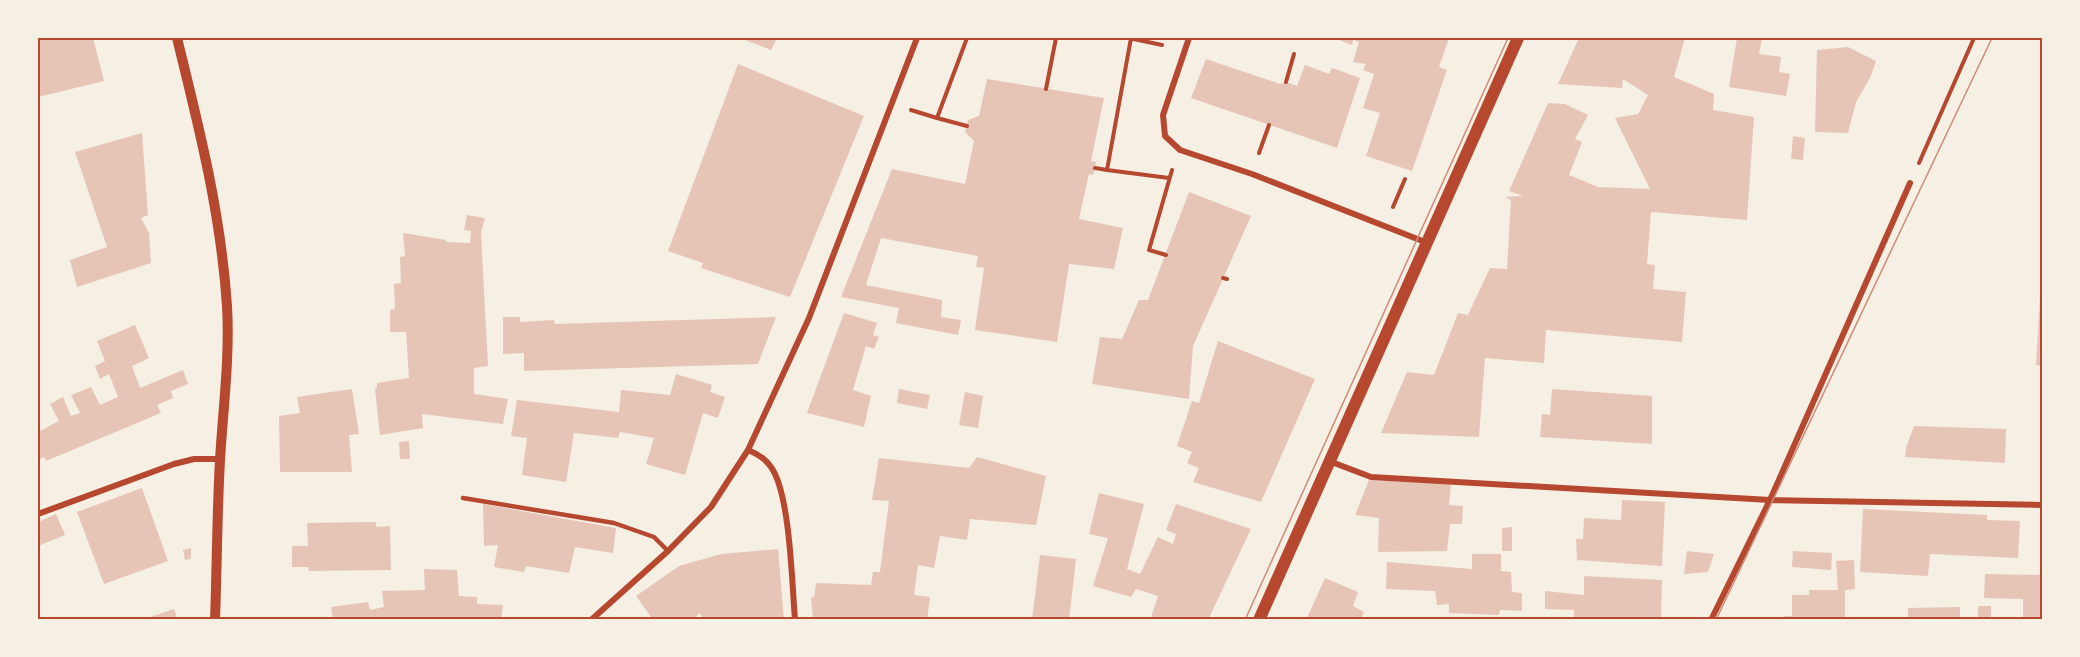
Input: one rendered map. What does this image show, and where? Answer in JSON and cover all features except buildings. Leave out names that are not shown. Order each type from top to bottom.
[{"type":"main road","points":[[1259,620],[1425,242],[1518,38]]},
{"type":"street","points":[[177,38],[208,163],[219,224],[227,308],[227,384],[220,459],[215,620]]},
{"type":"street","points":[[591,620],[668,551],[711,507],[748,450],[809,318],[917,38]]},
{"type":"street","points":[[1190,38],[1163,115],[1165,136],[1180,150],[1252,174],[1425,242]]},
{"type":"street","points":[[1711,620],[1770,500],[1910,183]]},
{"type":"street","points":[[748,450],[765,459],[775,474],[787,540],[795,620]]},
{"type":"street","points":[[38,514],[174,464],[194,459],[220,459]]},
{"type":"street","points":[[1328,461],[1371,477],[1770,500],[2043,505]]},
{"type":"lane","points":[[463,498],[614,524],[654,537],[668,551]]},
{"type":"path","points":[[937,118],[967,38]]},
{"type":"path","points":[[1046,89],[1056,38]]},
{"type":"path","points":[[1107,171],[1130,38],[1162,45]]},
{"type":"path","points":[[1910,183],[1974,38]]},
{"type":"path","points":[[1286,82],[1294,54]]},
{"type":"path","points":[[916,112],[967,126]]},
{"type":"path","points":[[1252,174],[1269,125]]},
{"type":"path","points":[[1166,255],[1149,250],[1169,178],[1180,150]]},
{"type":"path","points":[[1095,168],[1169,178]]},
{"type":"tram line","points":[[1245,620],[1508,38]]},
{"type":"tram line","points":[[1716,620],[1992,38]]}]
